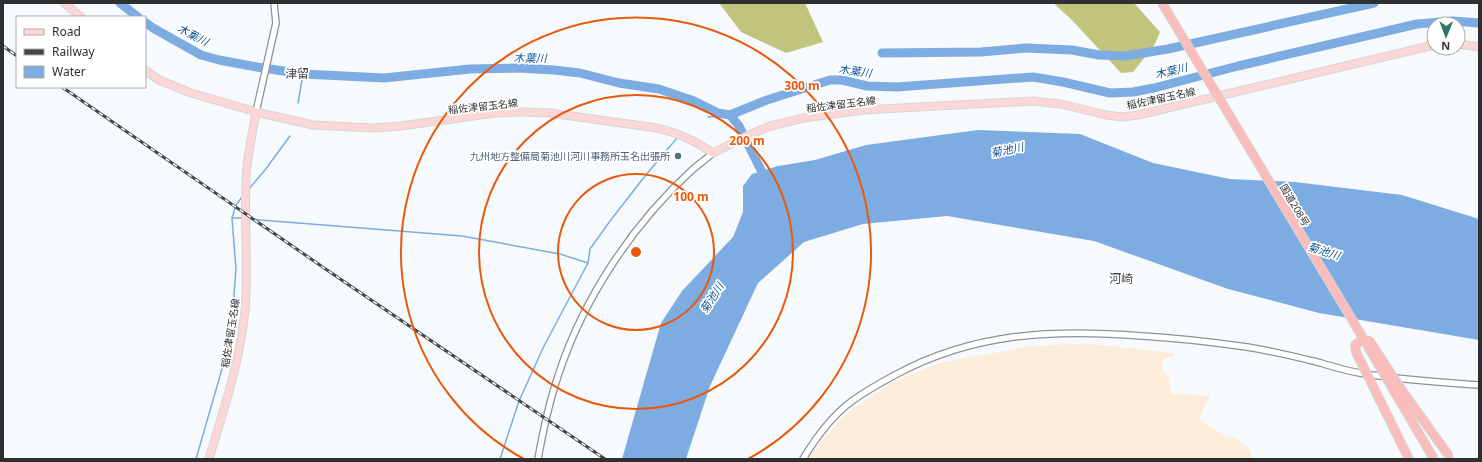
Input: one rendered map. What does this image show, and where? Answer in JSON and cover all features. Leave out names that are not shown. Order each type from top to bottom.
[{"type":"highway","name":"国道208号","points":[[1162,3],[1434,459]]},
{"type":"highway","points":[[1347,311],[1359,324],[1403,392],[1449,456]]},
{"type":"highway","points":[[1363,339],[1356,345],[1356,352],[1409,459]]},
{"type":"main road","points":[[64,3],[80,16]]},
{"type":"main road","points":[[1466,45],[1479,47]]},
{"type":"main road","name":"稲佐津留玉名線","points":[[146,71],[159,80],[192,93],[312,125],[375,128],[414,125],[495,113],[550,113],[664,130],[690,138],[713,153],[770,126],[804,118],[857,111],[1047,102],[1106,115],[1122,117],[1138,115],[1426,47]]},
{"type":"main road","name":"稲佐津留玉名線","points":[[209,459],[240,348],[244,323],[246,294],[245,224],[247,167],[257,110]]},
{"type":"street","points":[[257,110],[276,23],[274,3]]},
{"type":"street","points":[[538,459],[557,377],[567,352],[598,287],[617,258],[649,215],[693,169],[713,153]]},
{"type":"street","points":[[803,459],[822,432],[850,402],[873,387],[914,365],[957,349],[982,342],[1031,334],[1081,332],[1170,338],[1247,347],[1359,373],[1479,385]]},
{"type":"shaded area","points":[[1092,344],[1174,353],[1174,356],[1162,361],[1163,372],[1167,374],[1169,379],[1171,394],[1210,396],[1200,417],[1201,420],[1225,436],[1236,438],[1249,449],[1255,459],[807,459],[836,424],[850,411],[893,382],[940,363],[1028,347]]},
{"type":"green space","points":[[719,3],[805,3],[823,42],[786,53],[741,32]]},
{"type":"green space","points":[[1053,3],[1134,3],[1160,32],[1154,46],[1133,72],[1121,73],[1071,19]]},
{"type":"water","name":"菊池川","points":[[978,130],[1080,134],[1153,163],[1230,179],[1295,182],[1402,195],[1479,219],[1479,340],[1319,313],[1228,289],[1094,241],[947,216],[863,224],[804,242],[758,283],[710,386],[686,459],[622,459],[661,323],[682,291],[733,237],[743,212],[743,186],[752,174],[778,166],[815,160],[866,145]]},
{"type":"waterway","name":"木葉川","points":[[120,3],[137,16]]},
{"type":"waterway","points":[[882,53],[981,52],[1026,48],[1072,50],[1099,55],[1125,56],[1168,49],[1374,3]]},
{"type":"waterway","name":"木葉川","points":[[146,23],[201,55],[257,67],[303,74],[384,78],[470,69],[518,68],[554,70],[580,73],[619,83],[659,89],[694,101],[718,113],[730,115],[767,100],[830,80],[842,80],[867,86],[897,87],[1033,77],[1063,82],[1110,93],[1133,92],[1417,24],[1453,21],[1479,23]]},
{"type":"waterway","points":[[298,103],[303,74]]},
{"type":"waterway","name":"木葉川","points":[[708,117],[730,115]]},
{"type":"waterway","points":[[730,115],[739,126],[767,182]]},
{"type":"waterway","points":[[248,190],[290,136]]},
{"type":"waterway","points":[[500,459],[519,401],[544,346],[588,263],[590,249],[645,176],[677,138]]},
{"type":"waterway","points":[[196,459],[230,337],[236,269],[232,218],[236,205],[242,197]]},
{"type":"waterway","points":[[232,218],[242,218]]},
{"type":"waterway","points":[[248,219],[462,236],[560,254],[588,263]]},
{"type":"railway","points":[[3,46],[16,55]]},
{"type":"railway","points":[[63,88],[605,459]]},
{"type":"place","name":"九州地方整備局菊池川河川事務所玉名出張所","points":[[678,156]]},
{"type":"district","name":"津留","points":[[297,74]]},
{"type":"district","name":"河崎","points":[[1121,279]]}]
